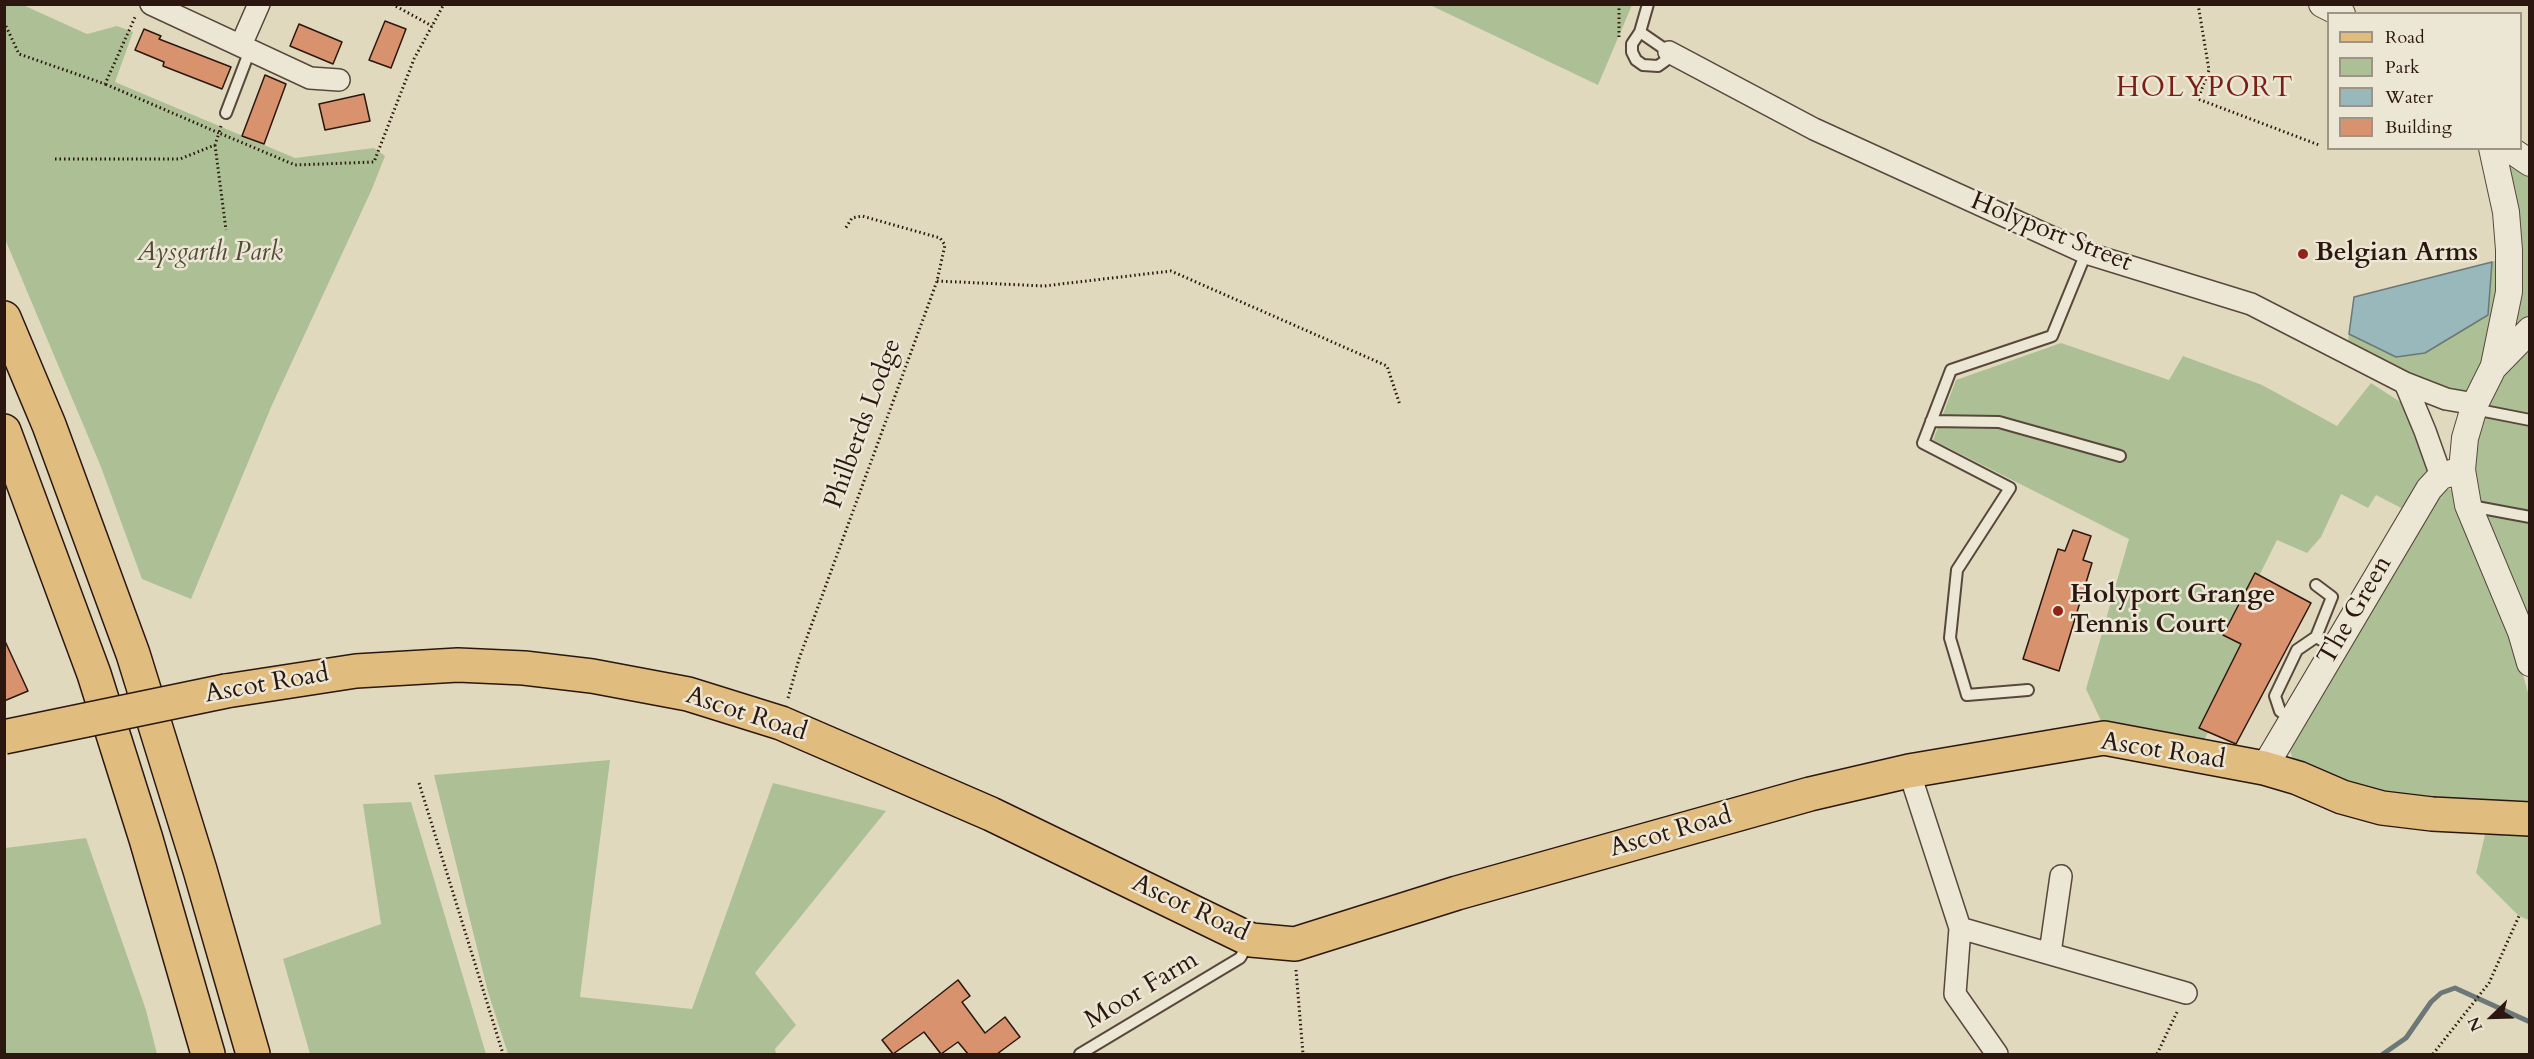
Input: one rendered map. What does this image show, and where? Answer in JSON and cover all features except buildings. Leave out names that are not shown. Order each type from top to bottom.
[{"type":"main road","points":[[4,318],[53,436],[133,654],[210,902],[253,1054]]},
{"type":"main road","points":[[4,431],[65,592],[100,694],[146,839],[207,1049]]},
{"type":"main road","name":"Ascot Road","points":[[4,738],[289,679],[367,670],[458,665],[524,668],[592,676],[656,687],[719,702],[781,723],[991,814],[1251,940],[1295,944],[1526,874],[1810,794],[1909,771],[2104,738],[2264,768],[2298,778],[2342,797],[2382,808],[2432,814],[2529,819]]},
{"type":"street","points":[[245,48],[259,4]]},
{"type":"street","points":[[2322,4],[2338,12]]},
{"type":"street","points":[[143,9],[245,48],[309,78],[339,80]]},
{"type":"street","name":"Holyport Street","points":[[1669,52],[1814,129],[2086,253],[2251,304],[2405,383],[2474,407]]},
{"type":"street","points":[[2451,473],[2474,407],[2493,368],[2509,292],[2506,212],[2492,150]]},
{"type":"street","points":[[2511,150],[2529,163]]},
{"type":"street","points":[[2493,368],[2529,330]]},
{"type":"street","points":[[2405,383],[2426,431],[2468,505],[2525,632],[2529,663]]},
{"type":"street","name":"The Green","points":[[2264,768],[2290,720],[2326,642],[2428,489],[2451,473]]},
{"type":"street","points":[[1909,771],[1960,928],[1955,994],[1997,1054]]},
{"type":"street","points":[[2050,953],[2061,876]]},
{"type":"street","points":[[1960,928],[2186,993]]},
{"type":"lane","points":[[1640,32],[1669,52],[1665,61],[1651,67],[1636,60],[1632,44],[1640,32],[1648,4]]},
{"type":"lane","points":[[226,113],[245,48]]},
{"type":"lane","points":[[2028,690],[1967,695],[1950,638],[1957,570],[2010,488],[1923,443],[1951,370],[2052,336],[2086,253]]},
{"type":"lane","points":[[2474,407],[2529,420]]},
{"type":"lane","points":[[1931,421],[1998,422],[2120,456]]},
{"type":"lane","points":[[2468,505],[2529,517]]},
{"type":"lane","points":[[2316,585],[2332,597],[2326,642]]},
{"type":"lane","name":"Moor Farm","points":[[1080,1054],[1240,958],[1251,940]]},
{"type":"path","points":[[392,4],[432,26]]},
{"type":"path","points":[[4,22],[19,54],[105,84],[295,165],[374,162],[414,58],[444,4]]},
{"type":"path","points":[[1619,4],[1618,38],[1632,44]]},
{"type":"path","points":[[2198,4],[2209,70],[2198,99],[2319,146]]},
{"type":"path","points":[[105,84],[143,9]]},
{"type":"path","points":[[219,133],[215,145],[226,230]]},
{"type":"path","points":[[55,159],[180,159],[215,145]]},
{"type":"path","name":"Philberds Lodge","points":[[781,723],[799,659],[937,280],[945,245],[940,238],[862,216],[852,218],[845,229]]},
{"type":"path","points":[[937,280],[1044,286],[1171,271],[1387,366],[1400,405]]},
{"type":"path","points":[[419,783],[503,1054]]},
{"type":"path","points":[[2433,1054],[2488,983],[2519,915]]},
{"type":"path","points":[[1295,944],[1303,1054]]},
{"type":"path","points":[[2157,1054],[2186,993]]},
{"type":"green space","name":"Aysgarth Park","points":[[4,5],[23,5],[87,34],[117,26],[133,32],[115,82],[295,158],[374,148],[385,156],[272,405],[191,599],[142,579],[101,467],[5,239]]},
{"type":"green space","points":[[1430,5],[1632,5],[1598,85]]},
{"type":"green space","points":[[2502,160],[2530,175],[2529,628],[2509,626],[2529,696],[2529,920],[2519,916],[2476,873],[2492,805],[2389,799],[2295,767],[2288,744],[2436,490],[2474,488],[2476,442],[2484,406],[2347,348],[2354,297],[2518,255]]},
{"type":"green space","points":[[2061,343],[2169,380],[2183,356],[2262,385],[2337,426],[2371,383],[2405,405],[2429,465],[2407,511],[2376,495],[2368,508],[2341,494],[2321,537],[2307,553],[2277,540],[2229,636],[2251,649],[2202,744],[2104,727],[2086,689],[2129,539],[1933,440],[1956,380]]},
{"type":"green space","points":[[610,760],[580,997],[692,1009],[773,783],[886,811],[755,973],[796,1025],[775,1049],[776,1054],[508,1054],[488,992],[434,775]]},
{"type":"green space","points":[[411,802],[486,1054],[310,1054],[283,959],[381,924],[363,804]]},
{"type":"green space","points":[[86,838],[146,1010],[157,1054],[5,1054],[5,848]]},
{"type":"water","points":[[2492,262],[2488,315],[2425,353],[2396,357],[2349,334],[2354,297]]},
{"type":"waterway","points":[[2383,1054],[2406,1038],[2431,1002],[2441,993],[2455,988],[2530,1022]]},
{"type":"place","name":"Belgian Arms","points":[[2303,254]]},
{"type":"place","name":"Holyport Grange Tennis Court","points":[[2058,611]]},
{"type":"district","name":"HOLYPORT","points":[[2205,90]]}]
